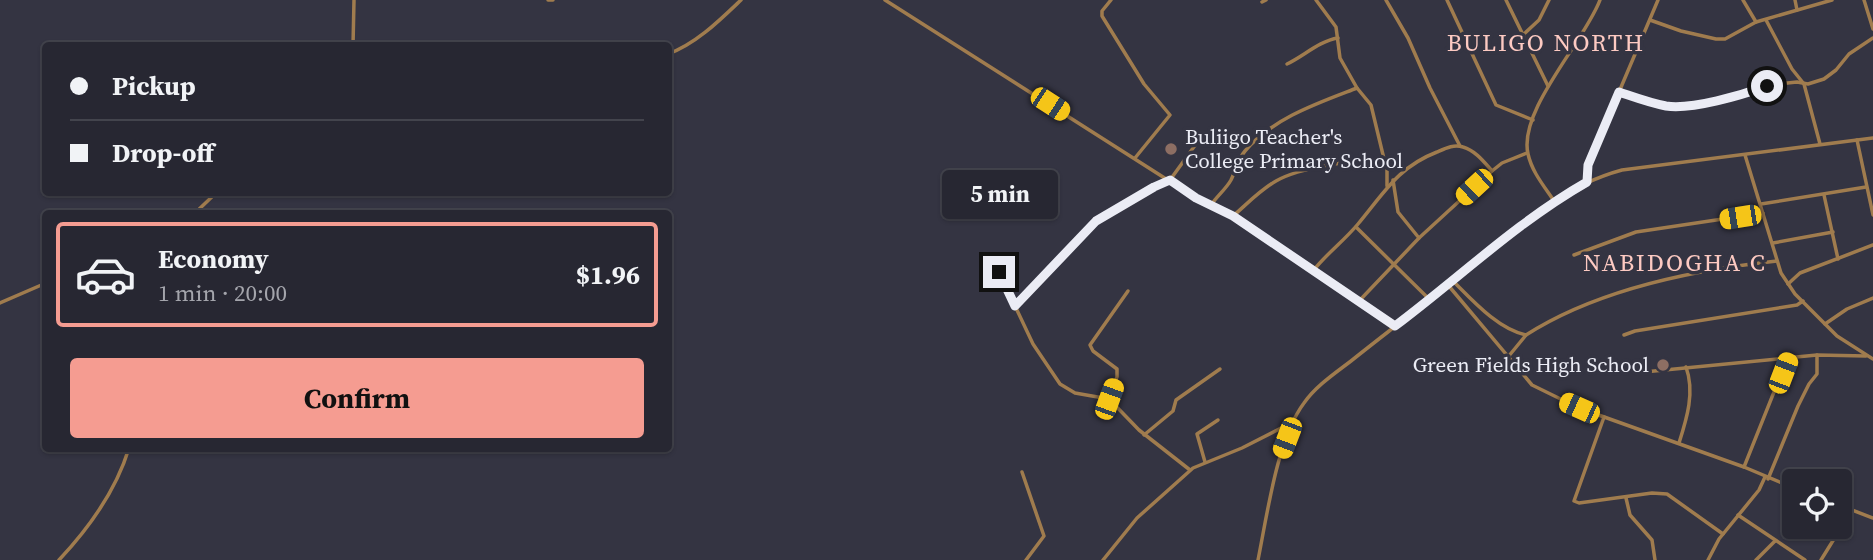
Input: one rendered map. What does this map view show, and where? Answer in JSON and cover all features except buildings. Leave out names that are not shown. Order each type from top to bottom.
[{"type":"street","points":[[353,42],[354,0]]},
{"type":"street","points":[[548,0],[554,0]]},
{"type":"street","points":[[672,52],[689,44],[741,0]]},
{"type":"street","points":[[885,0],[1196,198],[1233,216],[1395,326]]},
{"type":"street","points":[[1111,0],[1102,11],[1102,16],[1144,84],[1170,115],[1135,158]]},
{"type":"street","points":[[1316,0],[1336,27],[1340,58],[1357,88],[1371,105],[1387,170],[1387,186]]},
{"type":"street","points":[[1386,0],[1408,38],[1460,146]]},
{"type":"street","points":[[1447,0],[1496,105],[1533,120]]},
{"type":"street","points":[[1508,0],[1548,86]]},
{"type":"street","points":[[1524,34],[1539,20],[1549,0]]},
{"type":"street","points":[[1554,201],[1532,168],[1527,142],[1533,120],[1548,86],[1585,30],[1600,0]]},
{"type":"street","points":[[1587,182],[1588,165],[1658,0]]},
{"type":"street","points":[[1744,0],[1756,22]]},
{"type":"street","points":[[1795,0],[1797,10]]},
{"type":"street","points":[[1650,20],[1716,39],[1731,36],[1756,22],[1832,0]]},
{"type":"street","points":[[1864,0],[1873,29]]},
{"type":"street","points":[[1766,20],[1792,68],[1804,84],[1820,144]]},
{"type":"street","points":[[1619,92],[1667,106],[1685,107],[1777,84],[1804,84],[1824,79],[1836,70],[1849,54],[1873,37]]},
{"type":"street","points":[[1287,64],[1324,41],[1338,38]]},
{"type":"street","points":[[1211,205],[1229,183],[1245,150],[1270,129],[1299,111],[1357,88]]},
{"type":"street","points":[[1258,560],[1281,454],[1303,404],[1321,384],[1554,201],[1587,182],[1644,166],[1873,138]]},
{"type":"street","points":[[1857,140],[1873,215]]},
{"type":"street","points":[[1015,306],[1096,221],[1170,180],[1196,144]]},
{"type":"street","points":[[1313,271],[1356,227],[1387,186],[1424,157],[1449,147],[1460,146],[1475,153],[1492,171]]},
{"type":"street","points":[[1359,300],[1419,238],[1492,171],[1502,163],[1527,153]]},
{"type":"street","points":[[1745,155],[1781,273],[1803,302],[1837,336],[1873,359]]},
{"type":"street","points":[[1233,216],[1263,189],[1285,176],[1384,159]]},
{"type":"street","points":[[1393,180],[1398,212],[1419,238]]},
{"type":"street","points":[[1760,205],[1866,187]]},
{"type":"street","points":[[1824,195],[1838,259]]},
{"type":"street","points":[[198,210],[212,196]]},
{"type":"street","points":[[1574,255],[1636,232],[1763,213]]},
{"type":"street","points":[[1356,227],[1430,300]]},
{"type":"street","points":[[1772,243],[1833,232]]},
{"type":"street","points":[[1788,284],[1800,273],[1873,245]]},
{"type":"street","points":[[991,255],[1033,344],[1060,384],[1074,393],[1109,399],[1144,435],[1190,470]]},
{"type":"street","points":[[1508,357],[1526,335],[1546,322],[1647,284],[1747,264],[1777,261]]},
{"type":"street","points":[[1453,281],[1511,331],[1526,335]]},
{"type":"street","points":[[1448,285],[1532,385],[1604,417],[1744,467],[1782,484]]},
{"type":"street","points":[[0,303],[42,286]]},
{"type":"street","points":[[1109,399],[1117,369],[1093,351],[1090,345],[1128,290]]},
{"type":"street","points":[[1825,324],[1847,309],[1873,299]]},
{"type":"street","points":[[1623,335],[1803,302]]},
{"type":"street","points":[[1708,560],[1723,534],[1767,478],[1798,406],[1817,374],[1817,355]]},
{"type":"street","points":[[1607,360],[1644,372],[1788,357],[1866,356]]},
{"type":"street","points":[[1744,467],[1788,357]]},
{"type":"street","points":[[1679,443],[1690,399],[1690,377],[1686,367]]},
{"type":"street","points":[[1144,435],[1173,411],[1176,400],[1220,369]]},
{"type":"street","points":[[1604,417],[1574,501],[1579,503],[1652,493],[1667,494],[1723,534]]},
{"type":"street","points":[[1205,462],[1197,434],[1218,420]]},
{"type":"street","points":[[1103,560],[1137,518],[1190,470],[1293,422]]},
{"type":"street","points":[[59,560],[97,516],[120,476],[128,452]]},
{"type":"street","points":[[1021,471],[1044,536],[1026,560]]},
{"type":"street","points":[[1626,498],[1630,515],[1651,540],[1655,560]]},
{"type":"street","points":[[1821,560],[1853,510],[1873,517]]},
{"type":"street","points":[[1738,515],[1805,560]]},
{"type":"street","points":[[1756,560],[1775,541]]},
{"type":"place","name":"Buliigo Teacher's College Primary School","points":[[1171,149]]},
{"type":"place","name":"Green Fields High School","points":[[1663,365]]},
{"type":"district","name":"BULIGO NORTH","points":[[1546,43]]},
{"type":"district","name":"NABIDOGHA C","points":[[1675,263]]},
{"type":"route","points":[[999,272],[1015,306],[1096,221],[1170,180],[1196,198],[1233,216],[1395,326],[1521,225],[1587,182],[1588,165],[1619,92],[1667,106],[1685,107],[1767,86]]}]
